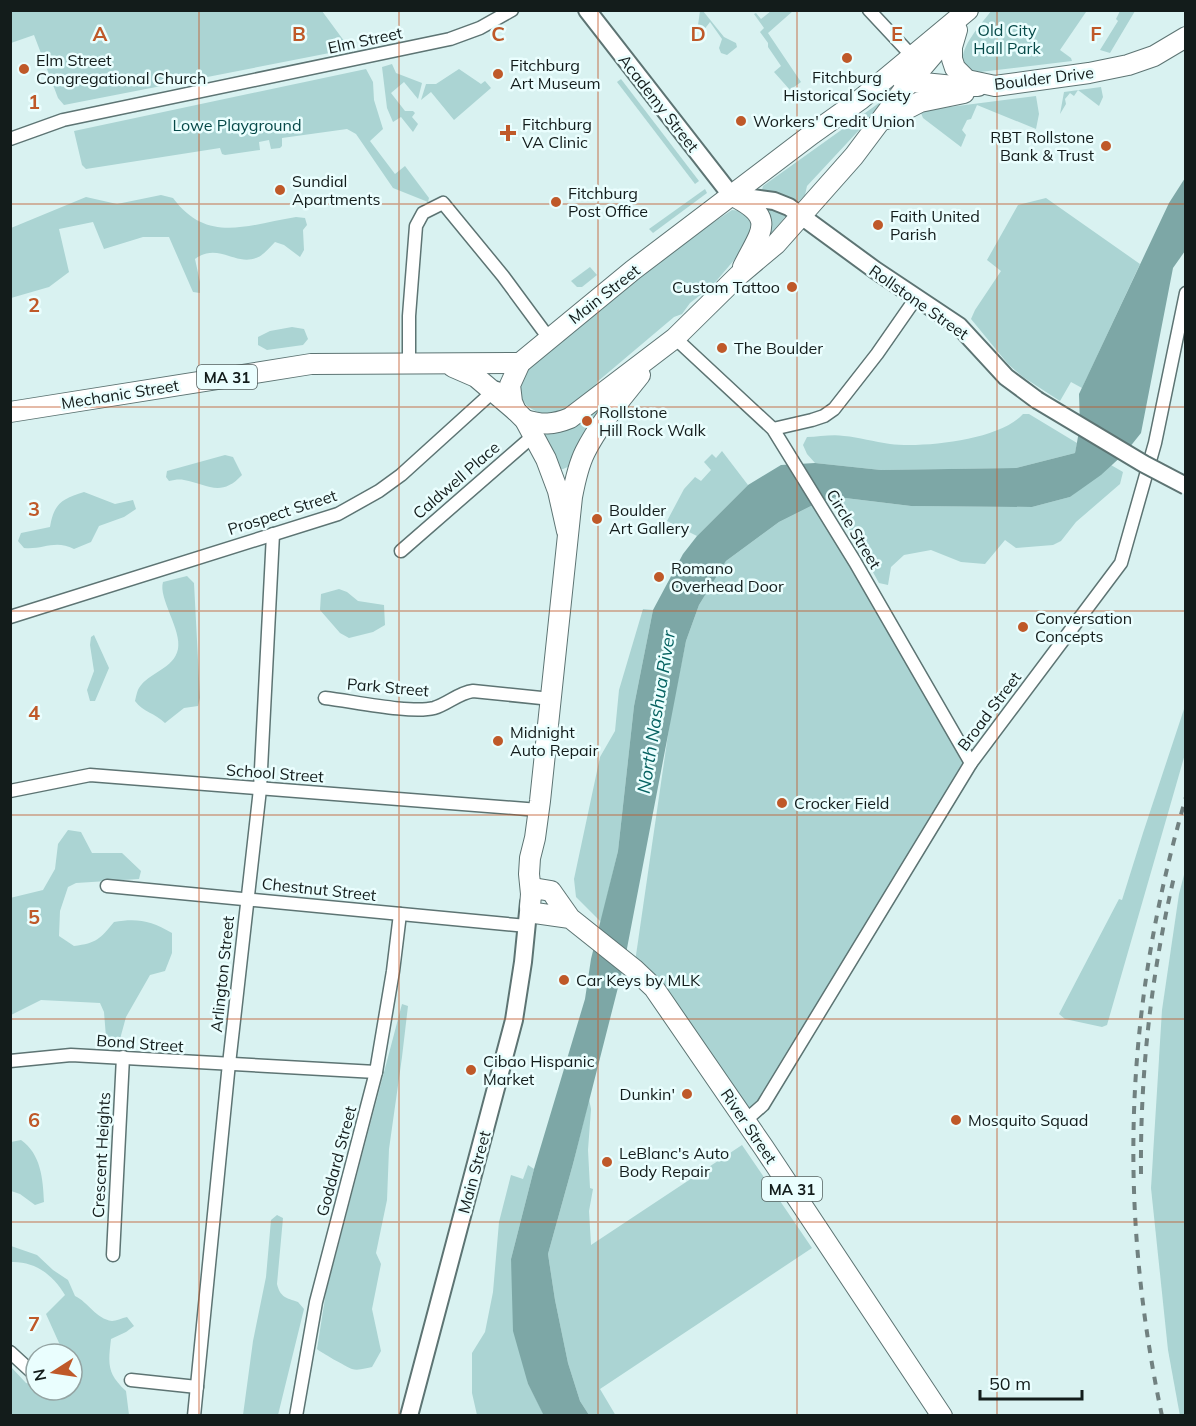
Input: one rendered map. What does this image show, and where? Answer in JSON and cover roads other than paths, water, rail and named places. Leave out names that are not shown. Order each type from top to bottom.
[{"type":"main road","name":"Academy Street","points":[[587,10],[600,37],[731,195]]},
{"type":"main road","name":"Main Street","points":[[567,531],[551,471],[510,393],[514,371],[520,363],[731,195],[861,99],[959,20]]},
{"type":"main road","name":"Main Street","points":[[495,391],[525,422],[552,424],[570,418],[656,354],[739,275],[776,244],[802,216],[854,156],[959,20]]},
{"type":"main road","name":"Boulder Drive","points":[[959,20],[951,47],[951,59],[956,68],[967,80],[996,86],[1128,65],[1154,56],[1185,37]]},
{"type":"main road","name":"Main Street","points":[[861,99],[890,84],[911,81],[949,86],[996,86]]},
{"type":"main road","name":"Main Street","points":[[876,125],[898,111],[920,102],[996,86]]},
{"type":"main road","name":"Main Street","points":[[731,195],[755,209],[762,225],[739,275]]},
{"type":"main road","points":[[731,195],[774,201],[802,216]]},
{"type":"main road","name":"Rollstone Street","points":[[802,216],[915,298],[959,326],[1006,377],[1037,400],[1185,486]]},
{"type":"main road","name":"Main Street","points":[[409,1416],[514,1020],[527,926],[543,903],[529,874],[530,858],[539,810],[567,531],[577,472],[585,452],[612,411],[656,354]]},
{"type":"main road","name":"Mechanic Street","points":[[10,412],[311,364],[520,363]]},
{"type":"main road","name":"Mechanic Street","points":[[445,364],[476,377],[495,391]]},
{"type":"main road","name":"River Street","points":[[543,903],[573,920],[654,988],[746,1120],[942,1416]]},
{"type":"street","name":"Elm Street","points":[[10,139],[63,120],[450,39],[480,28],[512,10]]},
{"type":"street","points":[[869,10],[912,56]]},
{"type":"street","points":[[408,364],[416,226],[423,213],[443,203],[503,276],[549,338]]},
{"type":"street","name":"Broad Street","points":[[746,1120],[763,1105],[971,764],[1121,562],[1155,443],[1185,293]]},
{"type":"street","points":[[773,429],[812,420],[834,409],[877,354],[915,298]]},
{"type":"street","name":"Circle Street","points":[[675,338],[773,429],[819,502],[971,764]]},
{"type":"street","name":"Prospect Street","points":[[10,617],[338,514],[401,475],[495,391],[520,363]]},
{"type":"street","name":"Caldwell Place","points":[[401,551],[431,523],[525,422]]},
{"type":"street","name":"Arlington Street","points":[[194,1416],[229,1065],[260,789],[273,534]]},
{"type":"street","name":"Park Street","points":[[326,698],[424,709],[442,705],[464,692],[473,691],[551,699]]},
{"type":"street","name":"School Street","points":[[10,791],[90,775],[539,810]]},
{"type":"street","name":"Chestnut Street","points":[[107,886],[527,926]]},
{"type":"street","name":"Goddard Street","points":[[296,1416],[316,1302],[376,1072],[400,914]]},
{"type":"street","name":"Bond Street","points":[[10,1061],[71,1055],[376,1072]]},
{"type":"street","name":"Crescent Heights","points":[[113,1255],[123,1058]]},
{"type":"street","points":[[10,1352],[24,1365]]},
{"type":"street","points":[[130,1380],[196,1387]]},
{"type":"water","name":"North Nashua River","points":[[1185,178],[1185,251],[1173,268],[1141,433],[1125,453],[1101,475],[1070,497],[1032,507],[911,506],[837,497],[819,502],[779,522],[726,561],[699,605],[686,641],[624,964],[548,1254],[568,1363],[580,1401],[589,1415],[544,1416],[528,1384],[513,1331],[511,1259],[534,1169],[585,999],[591,959],[618,851],[634,706],[653,610],[683,554],[697,536],[748,485],[781,465],[815,463],[881,470],[1016,468],[1075,453],[1080,426],[1079,394],[1169,203]]},
{"type":"railway","points":[[1162,1416],[1148,1337],[1138,1259],[1134,1182],[1134,1105],[1140,1029],[1150,952],[1166,875],[1186,797]]},
{"type":"railway","points":[[1141,1174],[1142,1099],[1148,1025],[1159,951],[1174,877]]},
{"type":"place","name":"Fitchburg Historical Society","points":[[847,58]]},
{"type":"place","name":"Elm Street Congregational Church","points":[[24,69]]},
{"type":"place","name":"Fitchburg Art Museum","points":[[498,74]]},
{"type":"place","name":"Workers' Credit Union","points":[[741,121]]},
{"type":"place","name":"Fitchburg VA Clinic","points":[[508,133]]},
{"type":"place","name":"RBT Rollstone Bank & Trust","points":[[1106,146]]},
{"type":"place","name":"Sundial Apartments","points":[[280,190]]},
{"type":"place","name":"Fitchburg Post Office","points":[[556,202]]},
{"type":"place","name":"Faith United Parish","points":[[878,225]]},
{"type":"place","name":"Custom Tattoo","points":[[792,287]]},
{"type":"place","name":"The Boulder","points":[[722,348]]},
{"type":"place","name":"Rollstone Hill Rock Walk","points":[[587,421]]},
{"type":"place","name":"Boulder Art Gallery","points":[[597,519]]},
{"type":"place","name":"Romano Overhead Door","points":[[659,577]]},
{"type":"place","name":"Conversation Concepts","points":[[1023,627]]},
{"type":"place","name":"Midnight Auto Repair","points":[[498,741]]},
{"type":"place","name":"Crocker Field","points":[[782,803]]},
{"type":"place","name":"Car Keys by MLK","points":[[564,980]]},
{"type":"place","name":"Cibao Hispanic Market","points":[[471,1070]]},
{"type":"place","name":"Dunkin'","points":[[687,1094]]},
{"type":"place","name":"Mosquito Squad","points":[[956,1120]]},
{"type":"place","name":"LeBlanc's Auto Body Repair","points":[[607,1162]]},
{"type":"park label","name":"Old City Hall Park","points":[[1007,39]]},
{"type":"park label","name":"Lowe Playground","points":[[237,125]]}]
